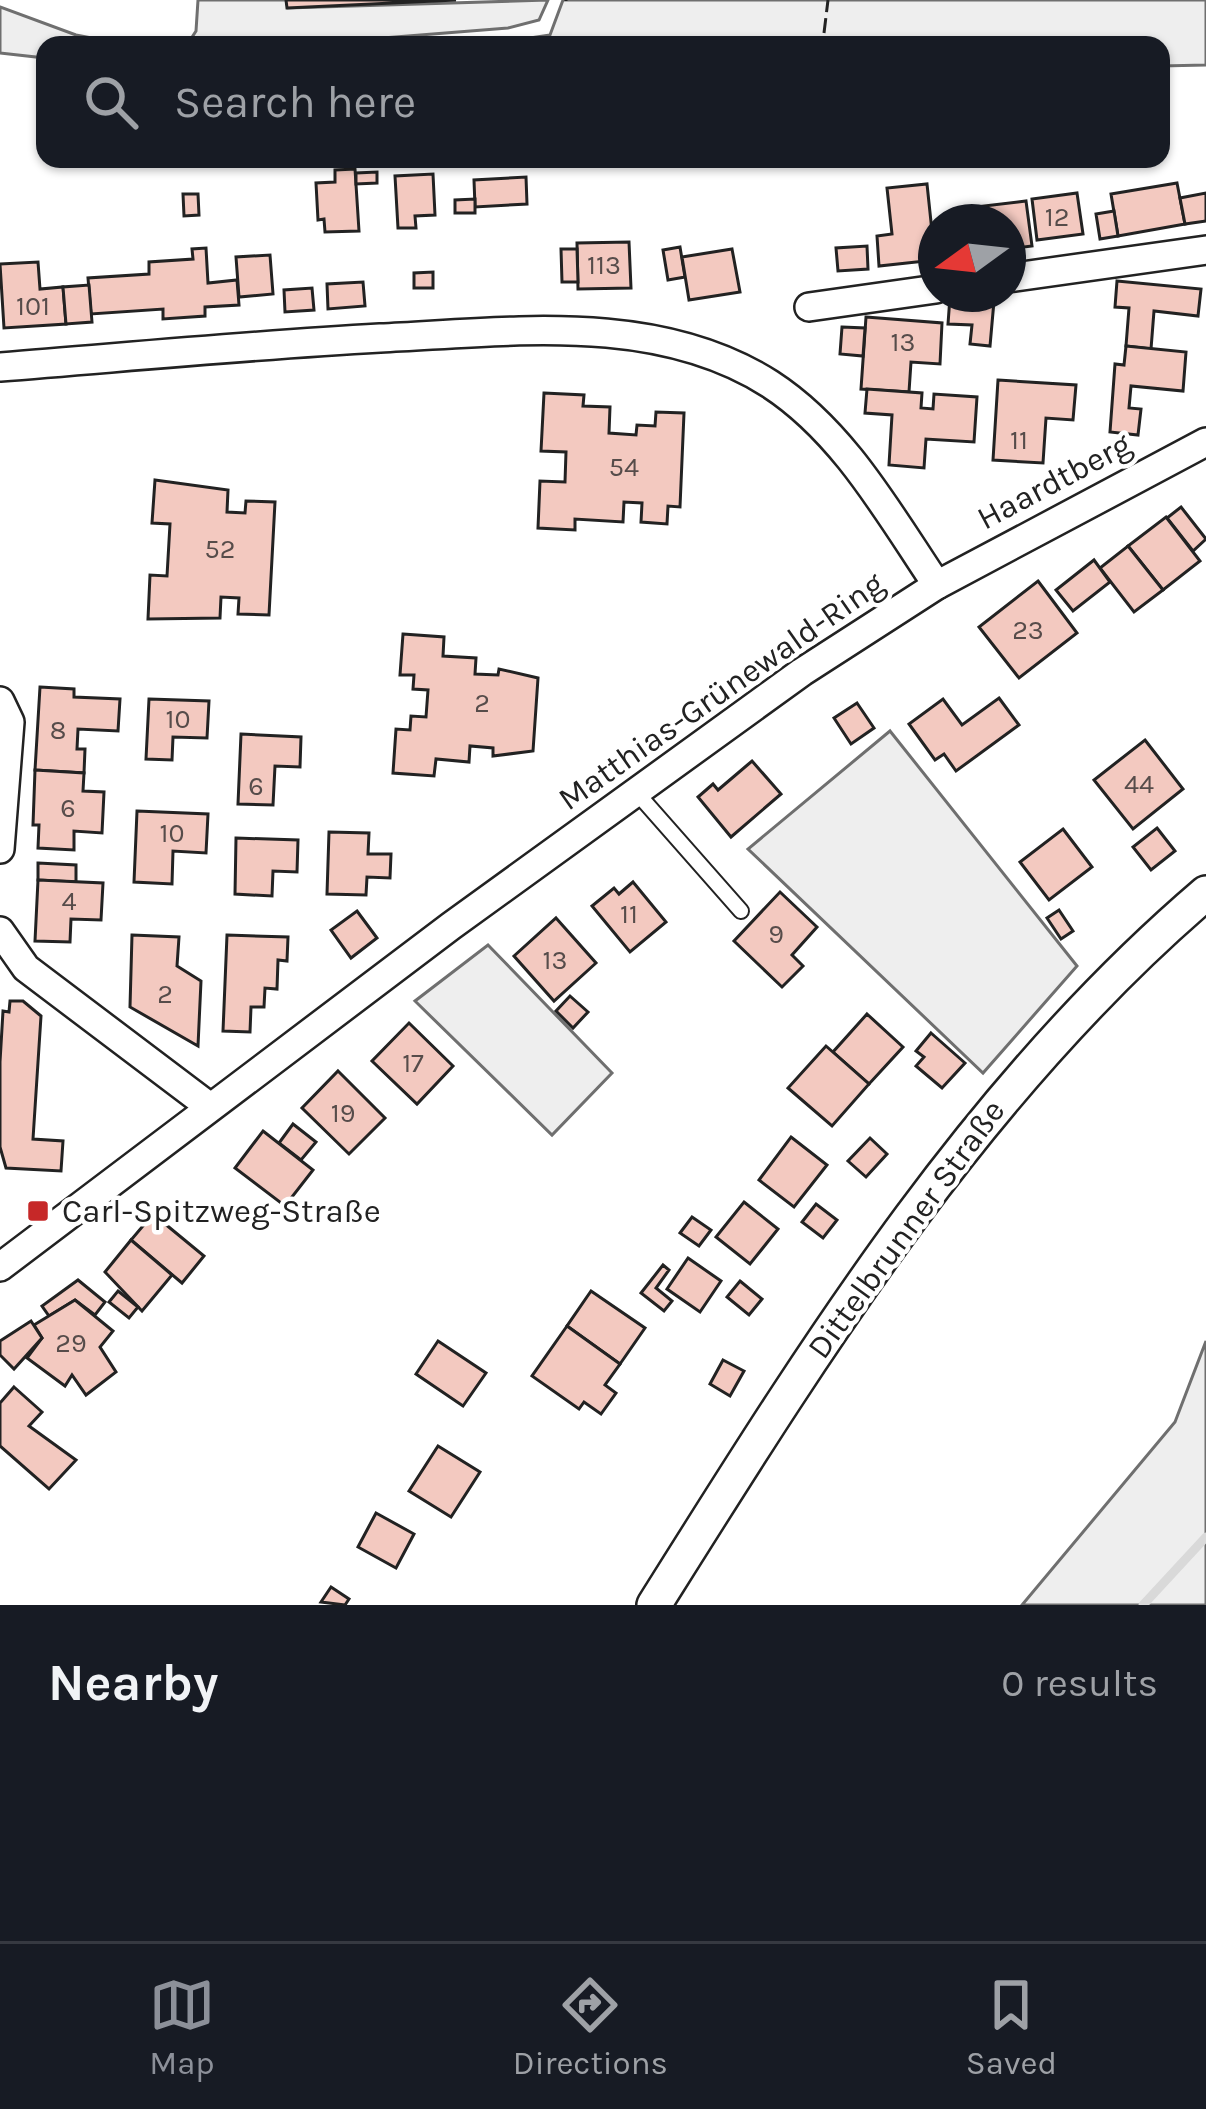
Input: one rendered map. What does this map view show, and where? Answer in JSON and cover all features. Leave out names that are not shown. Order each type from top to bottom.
[{"type":"street","points":[[1026,275],[1206,250]]},
{"type":"street","points":[[809,307],[918,292]]},
{"type":"street","name":"Matthias-Grünewald-Ring","points":[[0,367],[515,332],[628,335],[690,346],[768,382],[801,407],[854,462],[937,585],[802,672],[0,1267]]},
{"type":"street","name":"Haardtberg","points":[[937,585],[1206,442]]},
{"type":"street","points":[[0,700],[10,722],[0,849]]},
{"type":"street","name":"Dittelbrunner Straße","points":[[654,1605],[833,1323],[994,1105],[1104,985],[1206,893]]},
{"type":"street","points":[[0,931],[26,968],[210,1107]]},
{"type":"lane","points":[[637,793],[741,910]]},
{"type":"shaded area","points":[[198,0],[286,0],[288,8],[548,0],[539,20],[508,28],[408,36],[193,36]]},
{"type":"shaded area","points":[[563,0],[1206,0],[1206,65],[1170,66],[1170,36],[543,36],[550,35]]},
{"type":"shaded area","points":[[0,7],[81,36],[36,36],[36,57],[0,53]]},
{"type":"shaded area","points":[[890,731],[1077,966],[983,1073],[748,849]]},
{"type":"shaded area","points":[[488,945],[612,1073],[552,1135],[415,1001]]},
{"type":"shaded area","points":[[1206,1341],[1206,1605],[1022,1605],[1175,1422]]},
{"type":"building","points":[[286,0],[456,0],[287,8]]},
{"type":"building","points":[[355,169],[359,231],[325,232],[324,219],[318,220],[316,183],[335,182],[335,170]]},
{"type":"building","points":[[377,172],[377,183],[356,184],[356,173]]},
{"type":"building","points":[[433,174],[435,215],[415,216],[416,228],[398,228],[395,176]]},
{"type":"building","points":[[526,177],[527,204],[475,207],[474,180]]},
{"type":"building","points":[[1177,183],[1185,224],[1118,236],[1111,194]]},
{"type":"building","points":[[927,184],[929,204],[918,204],[918,262],[879,266],[877,236],[892,234],[887,188]]},
{"type":"building","points":[[1077,193],[1083,234],[1037,240],[1032,199]]},
{"type":"building","points":[[1206,193],[1206,221],[1185,224],[1180,198]]},
{"type":"building","points":[[183,194],[198,194],[199,215],[184,216]]},
{"type":"building","points":[[475,199],[475,213],[455,213],[455,200]]},
{"type":"building","points":[[1026,201],[1032,246],[1026,247],[1026,204],[1001,204]]},
{"type":"building","points":[[1114,211],[1118,236],[1100,239],[1096,214]]},
{"type":"building","points":[[629,242],[631,288],[578,289],[577,243]]},
{"type":"building","points":[[867,246],[868,269],[838,271],[836,248]]},
{"type":"building","points":[[680,247],[685,277],[668,280],[663,250]]},
{"type":"building","points":[[206,248],[208,283],[237,280],[239,305],[205,307],[205,316],[163,319],[163,309],[91,314],[88,278],[149,274],[149,262],[193,259],[192,249]]},
{"type":"building","points":[[561,249],[577,249],[578,282],[562,282]]},
{"type":"building","points":[[732,249],[740,292],[689,300],[682,257]]},
{"type":"building","points":[[270,255],[273,294],[239,297],[236,257]]},
{"type":"building","points":[[38,262],[40,289],[63,287],[66,324],[4,328],[0,264]]},
{"type":"building","points":[[433,272],[433,288],[414,288],[414,273]]},
{"type":"building","points":[[1117,281],[1201,289],[1198,316],[1154,311],[1151,349],[1126,346],[1129,308],[1115,307]]},
{"type":"building","points":[[363,282],[365,306],[328,309],[327,284]]},
{"type":"building","points":[[89,285],[92,322],[66,324],[63,287]]},
{"type":"building","points":[[312,288],[314,310],[285,312],[284,290]]},
{"type":"building","points":[[949,312],[993,312],[990,346],[970,344],[972,325],[948,324]]},
{"type":"building","points":[[866,317],[942,323],[940,364],[911,362],[909,392],[861,389]]},
{"type":"building","points":[[842,327],[865,328],[863,356],[840,354]]},
{"type":"building","points":[[1126,346],[1186,352],[1183,391],[1131,386],[1129,408],[1141,409],[1138,435],[1110,432],[1115,364],[1124,365]]},
{"type":"building","points":[[998,380],[1076,385],[1073,420],[1046,418],[1043,463],[993,460]]},
{"type":"building","points":[[867,389],[922,393],[921,408],[933,409],[934,394],[977,397],[974,442],[926,439],[924,468],[889,465],[892,415],[865,413]]},
{"type":"building","points":[[544,393],[584,395],[583,406],[610,407],[609,433],[636,435],[637,425],[655,426],[656,412],[684,413],[680,507],[668,506],[667,524],[641,522],[642,503],[624,502],[623,522],[575,519],[575,530],[538,528],[540,481],[565,482],[566,452],[541,451]]},
{"type":"building","points":[[155,480],[228,490],[227,512],[245,513],[246,501],[275,502],[269,615],[238,614],[239,598],[221,597],[220,618],[148,619],[150,575],[167,576],[170,524],[152,523]]},
{"type":"building","points":[[1181,507],[1206,539],[1193,551],[1167,518]]},
{"type":"building","points":[[1166,517],[1200,561],[1163,590],[1128,546]]},
{"type":"building","points":[[1128,546],[1163,590],[1134,612],[1100,568]]},
{"type":"building","points":[[1094,560],[1110,582],[1073,611],[1056,590]]},
{"type":"building","points":[[1038,581],[1077,633],[1019,678],[979,627]]},
{"type":"building","points":[[403,634],[444,637],[443,656],[476,658],[475,674],[498,675],[499,669],[538,678],[533,751],[493,756],[493,748],[470,746],[469,762],[436,759],[434,776],[393,773],[396,729],[410,730],[411,716],[426,717],[428,690],[413,689],[414,675],[400,675]]},
{"type":"building","points":[[40,687],[74,689],[74,697],[120,699],[118,731],[78,729],[77,749],[85,749],[84,773],[35,770]]},
{"type":"building","points":[[999,698],[1019,725],[956,771],[944,754],[935,760],[909,724],[943,699],[962,725]]},
{"type":"building","points":[[149,699],[209,701],[207,738],[173,737],[172,760],[146,759]]},
{"type":"building","points":[[857,703],[874,728],[851,744],[834,718]]},
{"type":"building","points":[[241,734],[301,737],[300,767],[275,766],[273,805],[238,804]]},
{"type":"building","points":[[1145,740],[1183,789],[1133,829],[1094,780]]},
{"type":"building","points":[[752,761],[781,794],[731,837],[698,797],[713,784],[718,790]]},
{"type":"building","points":[[35,770],[84,773],[83,791],[104,792],[102,833],[74,831],[74,850],[38,848],[39,825],[33,825]]},
{"type":"building","points":[[137,811],[208,814],[206,853],[173,851],[172,884],[134,882]]},
{"type":"building","points":[[1157,828],[1175,851],[1151,870],[1133,847]]},
{"type":"building","points":[[1063,829],[1092,867],[1049,900],[1020,862]]},
{"type":"building","points":[[329,832],[369,833],[368,854],[391,854],[390,878],[367,877],[366,895],[327,894]]},
{"type":"building","points":[[236,838],[298,840],[297,872],[273,871],[272,896],[235,894]]},
{"type":"building","points":[[38,863],[76,865],[76,882],[38,880]]},
{"type":"building","points":[[38,880],[103,883],[101,920],[71,919],[70,942],[35,941]]},
{"type":"building","points":[[633,882],[666,922],[630,952],[592,906],[614,888],[619,894]]},
{"type":"building","points":[[780,892],[817,927],[792,955],[803,966],[782,987],[734,941]]},
{"type":"building","points":[[1059,910],[1073,931],[1061,939],[1047,918]]},
{"type":"building","points":[[357,911],[377,938],[351,958],[331,930]]},
{"type":"building","points":[[556,918],[596,963],[554,1001],[514,956]]},
{"type":"building","points":[[132,935],[179,937],[177,966],[201,981],[198,1046],[130,1007]]},
{"type":"building","points":[[227,935],[288,937],[287,961],[278,960],[277,989],[265,988],[264,1007],[251,1007],[250,1032],[223,1031]]},
{"type":"building","points":[[570,996],[588,1012],[573,1028],[556,1011]]},
{"type":"building","points":[[10,1001],[23,1001],[41,1016],[33,1139],[63,1141],[61,1171],[6,1168],[0,1147],[0,1062],[3,1011],[9,1012]]},
{"type":"building","points":[[867,1014],[903,1047],[869,1084],[833,1052]]},
{"type":"building","points":[[409,1023],[453,1066],[417,1104],[372,1061]]},
{"type":"building","points":[[931,1033],[965,1063],[942,1088],[916,1066],[924,1057],[916,1051]]},
{"type":"building","points":[[826,1046],[869,1084],[832,1126],[788,1088]]},
{"type":"building","points":[[338,1071],[385,1118],[349,1154],[302,1108]]},
{"type":"building","points":[[293,1124],[316,1142],[301,1160],[279,1143]]},
{"type":"building","points":[[263,1131],[313,1170],[285,1206],[235,1168]]},
{"type":"building","points":[[791,1137],[827,1165],[794,1207],[759,1180]]},
{"type":"building","points":[[870,1138],[887,1154],[866,1177],[848,1161]]},
{"type":"building","points":[[744,1202],[778,1229],[750,1264],[716,1237]]},
{"type":"building","points":[[816,1204],[837,1220],[823,1238],[802,1222]]},
{"type":"building","points":[[153,1214],[204,1256],[182,1283],[131,1240]]},
{"type":"building","points":[[692,1217],[711,1230],[699,1246],[680,1233]]},
{"type":"building","points":[[131,1240],[172,1275],[142,1311],[105,1272]]},
{"type":"building","points":[[688,1258],[721,1281],[700,1312],[667,1289]]},
{"type":"building","points":[[663,1265],[669,1270],[656,1288],[672,1301],[664,1311],[641,1293]]},
{"type":"building","points":[[78,1280],[105,1302],[95,1315],[75,1300],[49,1316],[42,1306]]},
{"type":"building","points":[[740,1281],[762,1299],[749,1315],[727,1297]]},
{"type":"building","points":[[118,1291],[138,1307],[129,1318],[109,1302]]},
{"type":"building","points":[[591,1291],[645,1328],[620,1364],[567,1326]]},
{"type":"building","points":[[75,1300],[113,1331],[100,1347],[116,1372],[86,1395],[72,1375],[65,1386],[27,1358],[42,1338],[34,1325]]},
{"type":"building","points":[[31,1321],[42,1338],[14,1369],[0,1355],[0,1341]]},
{"type":"building","points":[[567,1326],[620,1364],[605,1385],[616,1393],[601,1414],[584,1402],[579,1409],[532,1376]]},
{"type":"building","points":[[438,1341],[486,1373],[463,1406],[416,1374]]},
{"type":"building","points":[[723,1360],[744,1371],[730,1396],[710,1384]]},
{"type":"building","points":[[14,1387],[42,1412],[29,1426],[76,1460],[49,1489],[0,1446],[0,1403]]},
{"type":"building","points":[[438,1446],[480,1472],[451,1517],[409,1491]]},
{"type":"building","points":[[376,1513],[414,1534],[396,1568],[358,1547]]},
{"type":"building","points":[[331,1587],[349,1599],[345,1605],[321,1602]]},
{"type":"waterway","points":[[1143,1605],[1206,1537]]},
{"type":"fence","points":[[824,33],[828,0]]},
{"type":"place","name":"Carl-Spitzweg-Straße","points":[[38,1211]]}]
